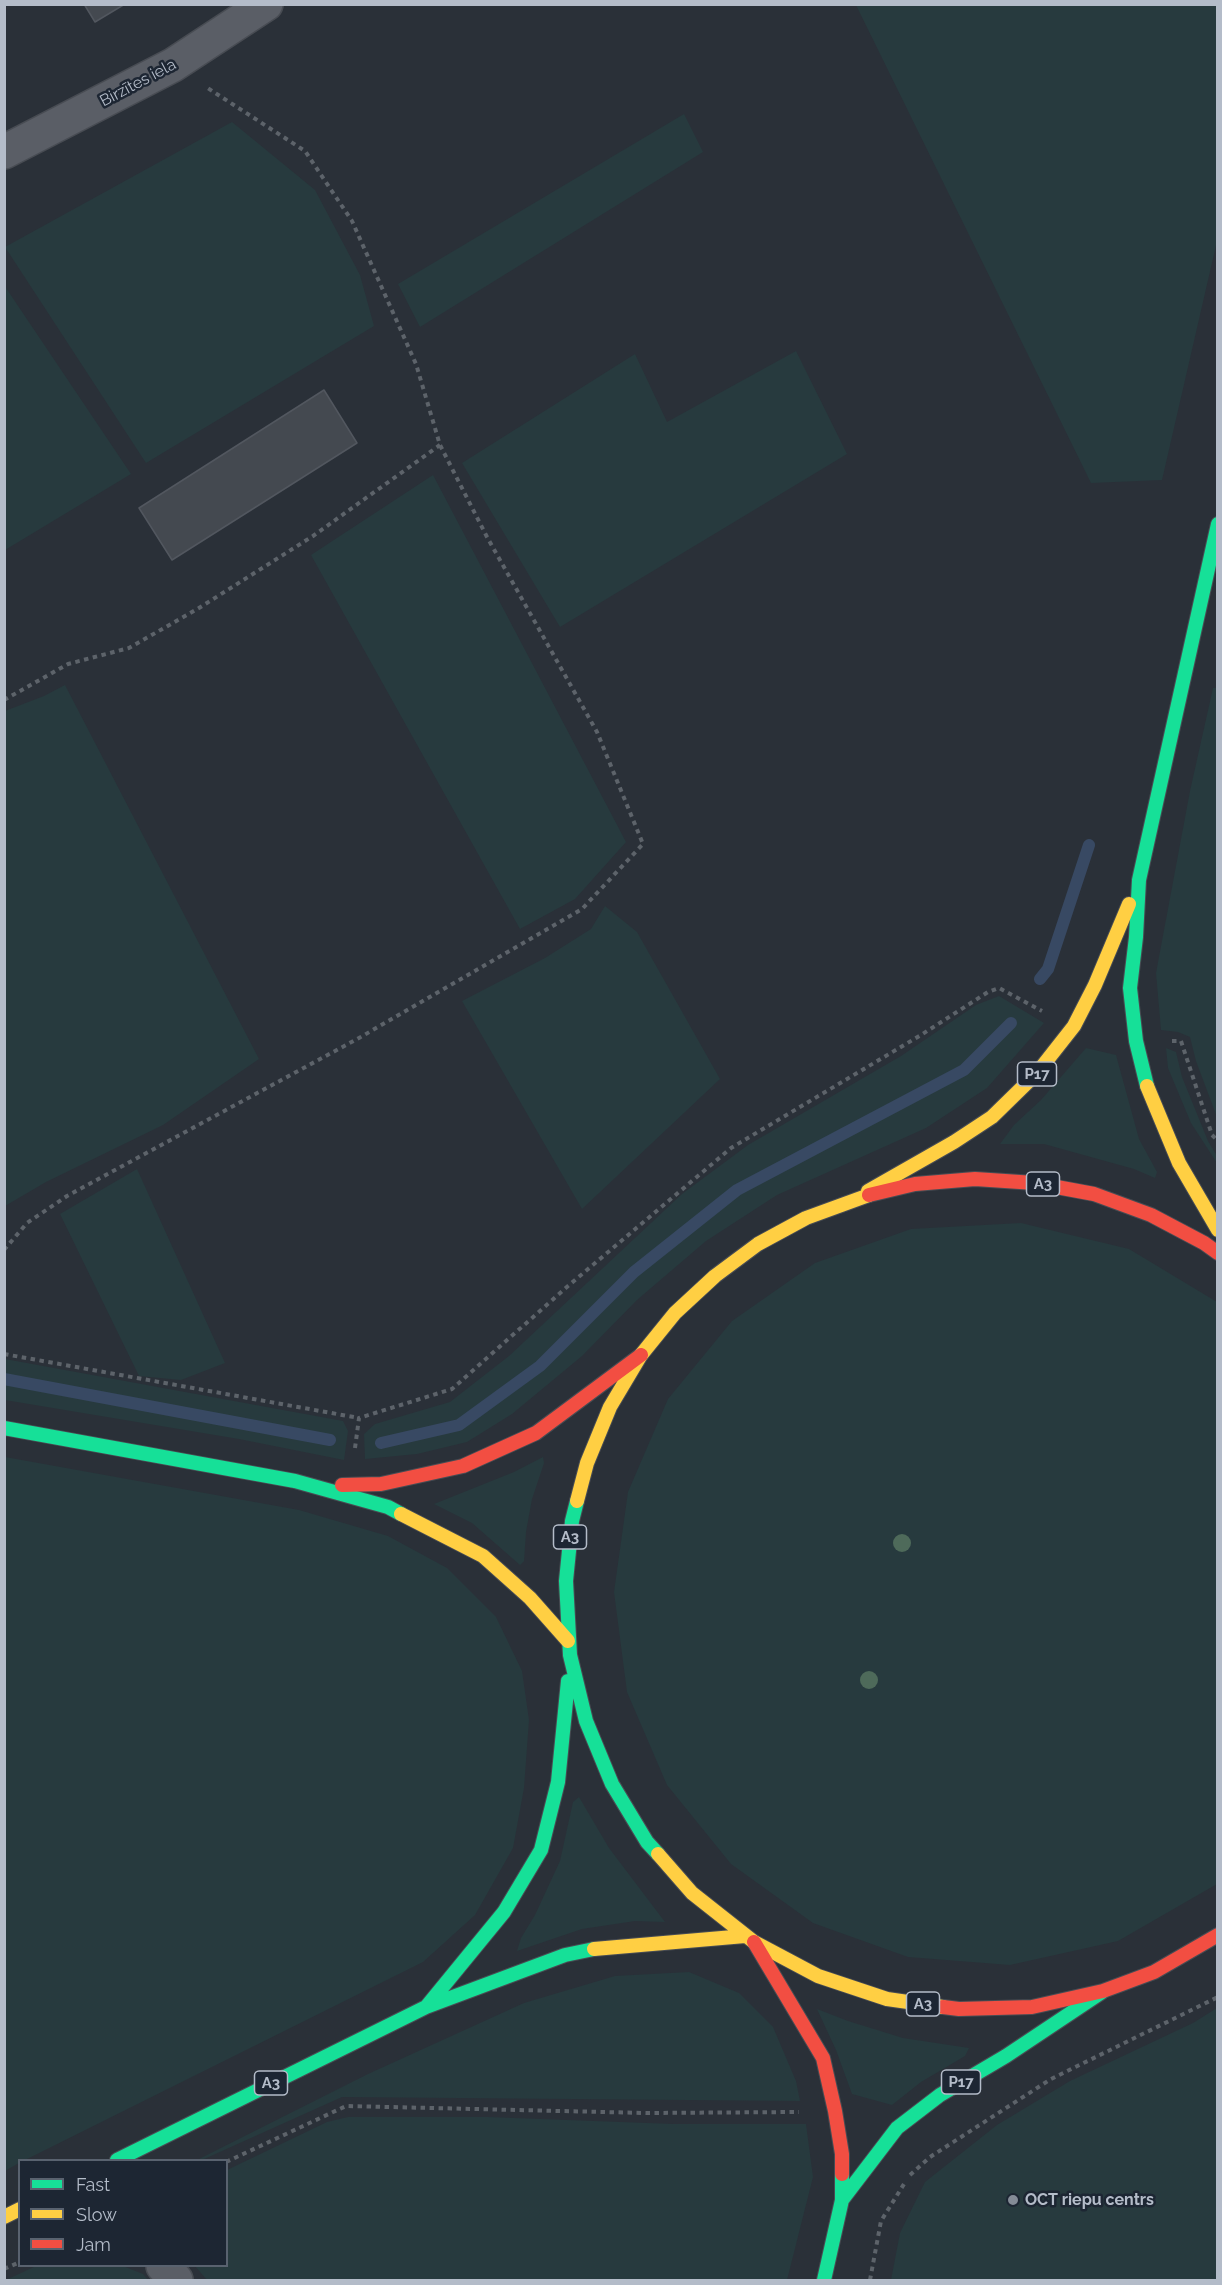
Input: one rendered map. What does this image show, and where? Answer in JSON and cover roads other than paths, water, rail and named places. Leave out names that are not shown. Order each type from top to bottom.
[{"type":"main road","name":"P17","points":[[1218,524],[1139,880],[1130,988],[1136,1041],[1146,1083],[1179,1163],[1218,1230]]},
{"type":"main road","name":"P17","points":[[856,1198],[954,1142],[992,1117],[1037,1073],[1074,1026],[1095,985],[1139,880]]},
{"type":"main road","name":"A3","points":[[426,2007],[504,1912],[541,1850],[558,1782],[569,1648],[566,1581],[572,1521],[584,1473],[610,1407],[641,1355],[675,1314],[707,1284],[758,1244],[806,1218],[856,1198],[925,1183],[975,1179],[1035,1183],[1094,1194],[1151,1215],[1218,1253]]},
{"type":"main road","points":[[295,1481],[350,1485],[381,1484],[463,1466],[536,1433],[641,1355]]},
{"type":"main road","points":[[4,1428],[295,1481],[388,1507],[483,1556],[530,1598],[569,1648]]},
{"type":"main road","name":"A3","points":[[569,1648],[586,1721],[612,1784],[648,1842],[692,1893],[749,1939],[818,1976],[887,1999],[928,2005],[959,2009],[1032,2007],[1103,1991],[1154,1972],[1218,1935]]},
{"type":"main road","name":"P17","points":[[749,1939],[804,2023],[823,2058],[842,2154],[842,2200],[824,2280]]},
{"type":"main road","name":"A3","points":[[119,2159],[426,2007],[522,1970],[574,1953],[634,1944],[749,1939]]},
{"type":"main road","name":"P17","points":[[842,2200],[897,2128],[940,2095],[1006,2056],[1103,1991]]},
{"type":"main road","points":[[4,2217],[18,2210]]},
{"type":"street","name":"Birzītes iela","points":[[4,152],[173,65],[266,4]]},
{"type":"street","points":[[165,2267],[176,2280]]},
{"type":"waterway","points":[[1040,979],[1048,969],[1089,845]]},
{"type":"waterway","points":[[381,1443],[459,1425],[540,1366],[634,1272],[737,1190],[964,1070],[1011,1023]]},
{"type":"waterway","points":[[4,1379],[330,1440]]},
{"type":"place","name":"OCT riepu centrs","points":[[1013,2200]]}]
